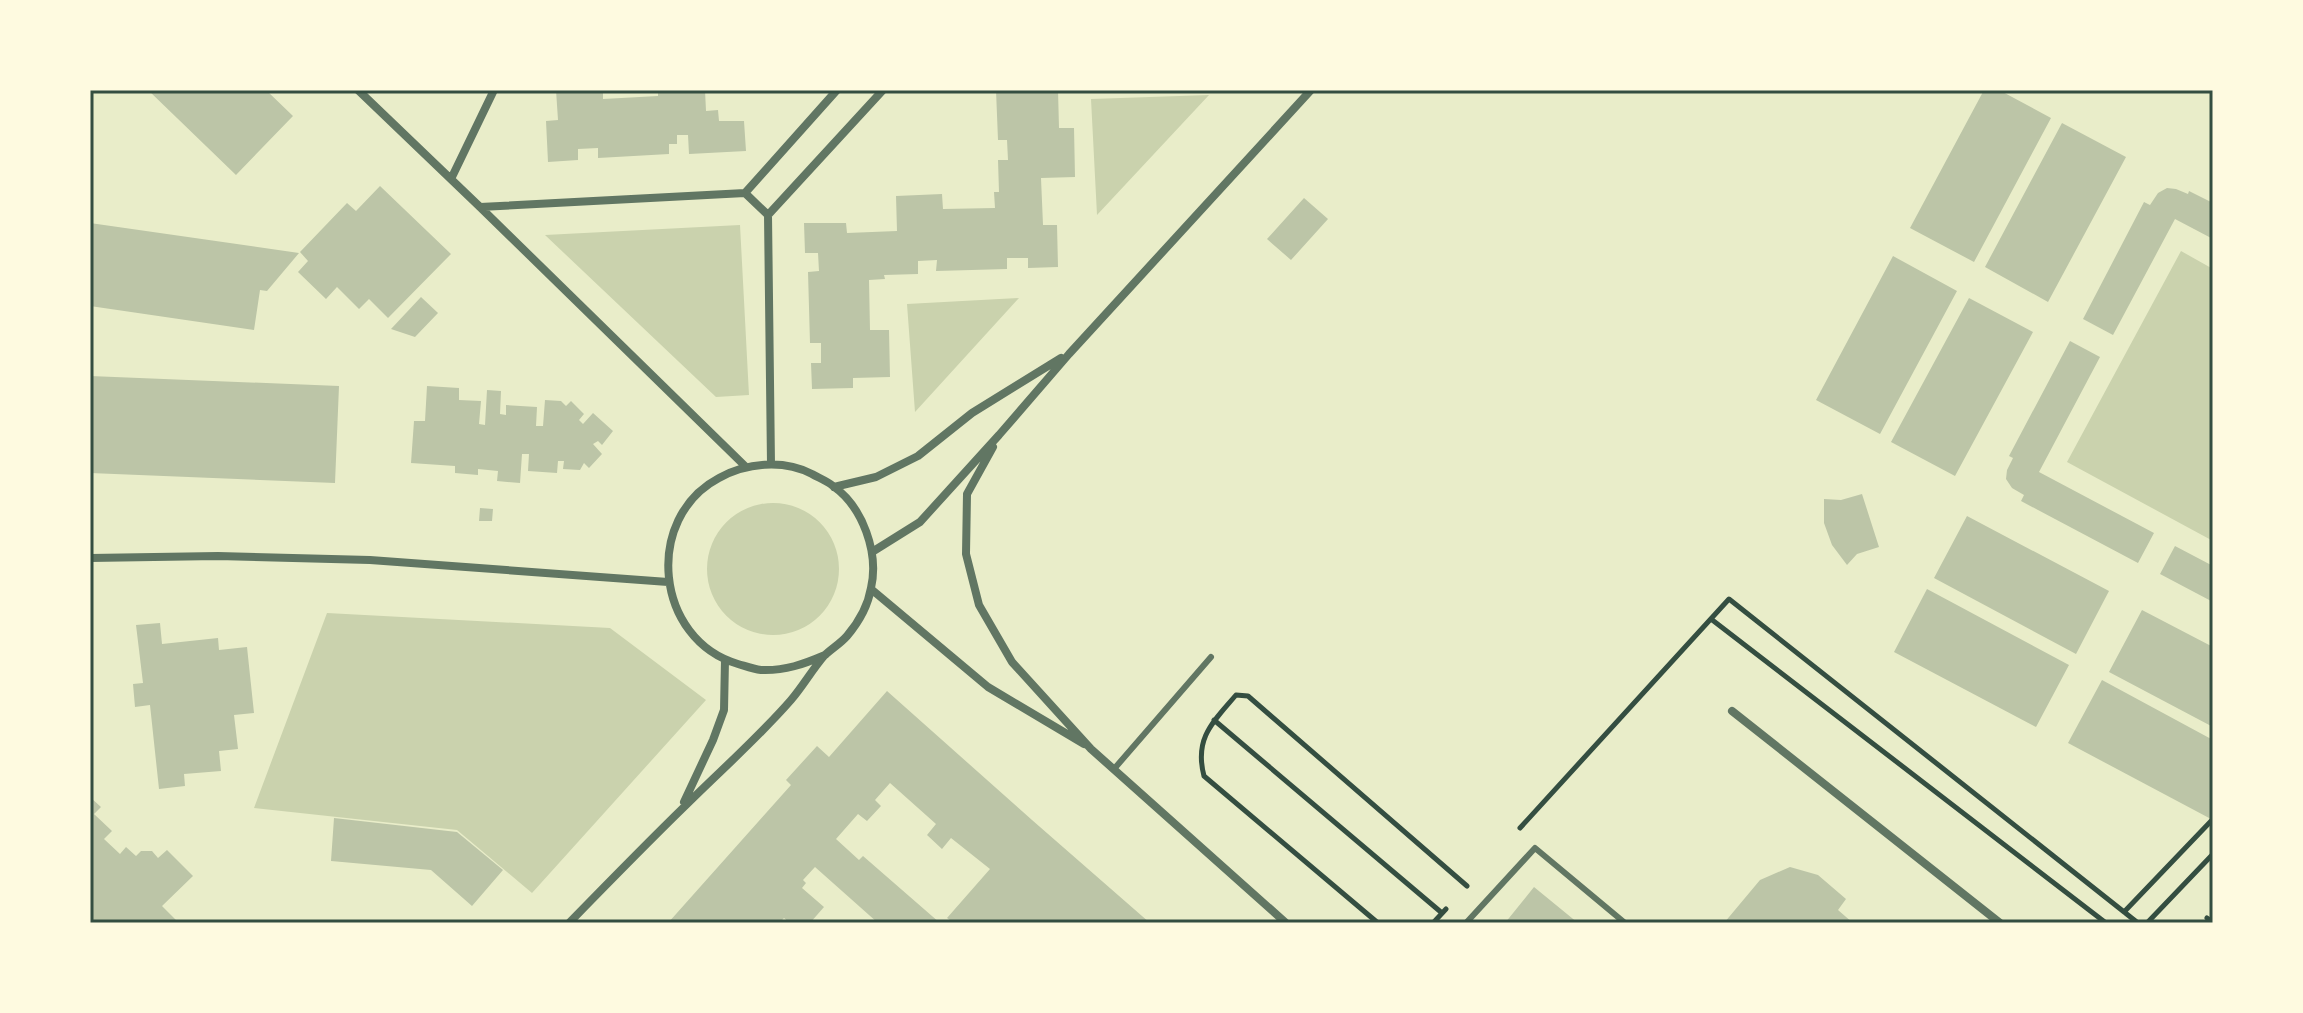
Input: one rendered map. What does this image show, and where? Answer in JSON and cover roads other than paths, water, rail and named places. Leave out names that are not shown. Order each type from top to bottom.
[{"type":"street","points":[[358,90],[746,467]]},
{"type":"street","points":[[451,179],[494,90]]},
{"type":"street","points":[[480,207],[745,193],[837,90]]},
{"type":"street","points":[[771,464],[768,215],[883,90]]},
{"type":"street","points":[[872,552],[920,522],[1311,90]]},
{"type":"street","points":[[745,193],[768,215]]},
{"type":"street","points":[[834,487],[876,477],[918,456],[972,413],[1069,354]]},
{"type":"street","points":[[999,435],[967,494],[966,554],[979,605],[1012,662],[1091,749],[1286,923]]},
{"type":"street","points":[[569,923],[790,700],[825,655],[846,637],[862,615],[871,589],[872,552],[865,527],[852,505],[834,487],[805,471],[771,464],[746,467],[717,478],[693,497],[677,522],[668,552],[668,582],[678,614],[698,641],[725,660],[759,670],[793,668],[825,655]]},
{"type":"street","points":[[90,558],[218,556],[370,560],[668,582]]},
{"type":"street","points":[[871,589],[988,687],[1091,749]]},
{"type":"street","points":[[680,810],[724,710],[725,660]]},
{"type":"street","points":[[1732,711],[2000,923]]},
{"type":"lane","points":[[1114,769],[1211,657]]},
{"type":"lane","points":[[1466,923],[1535,848],[1625,923]]}]
